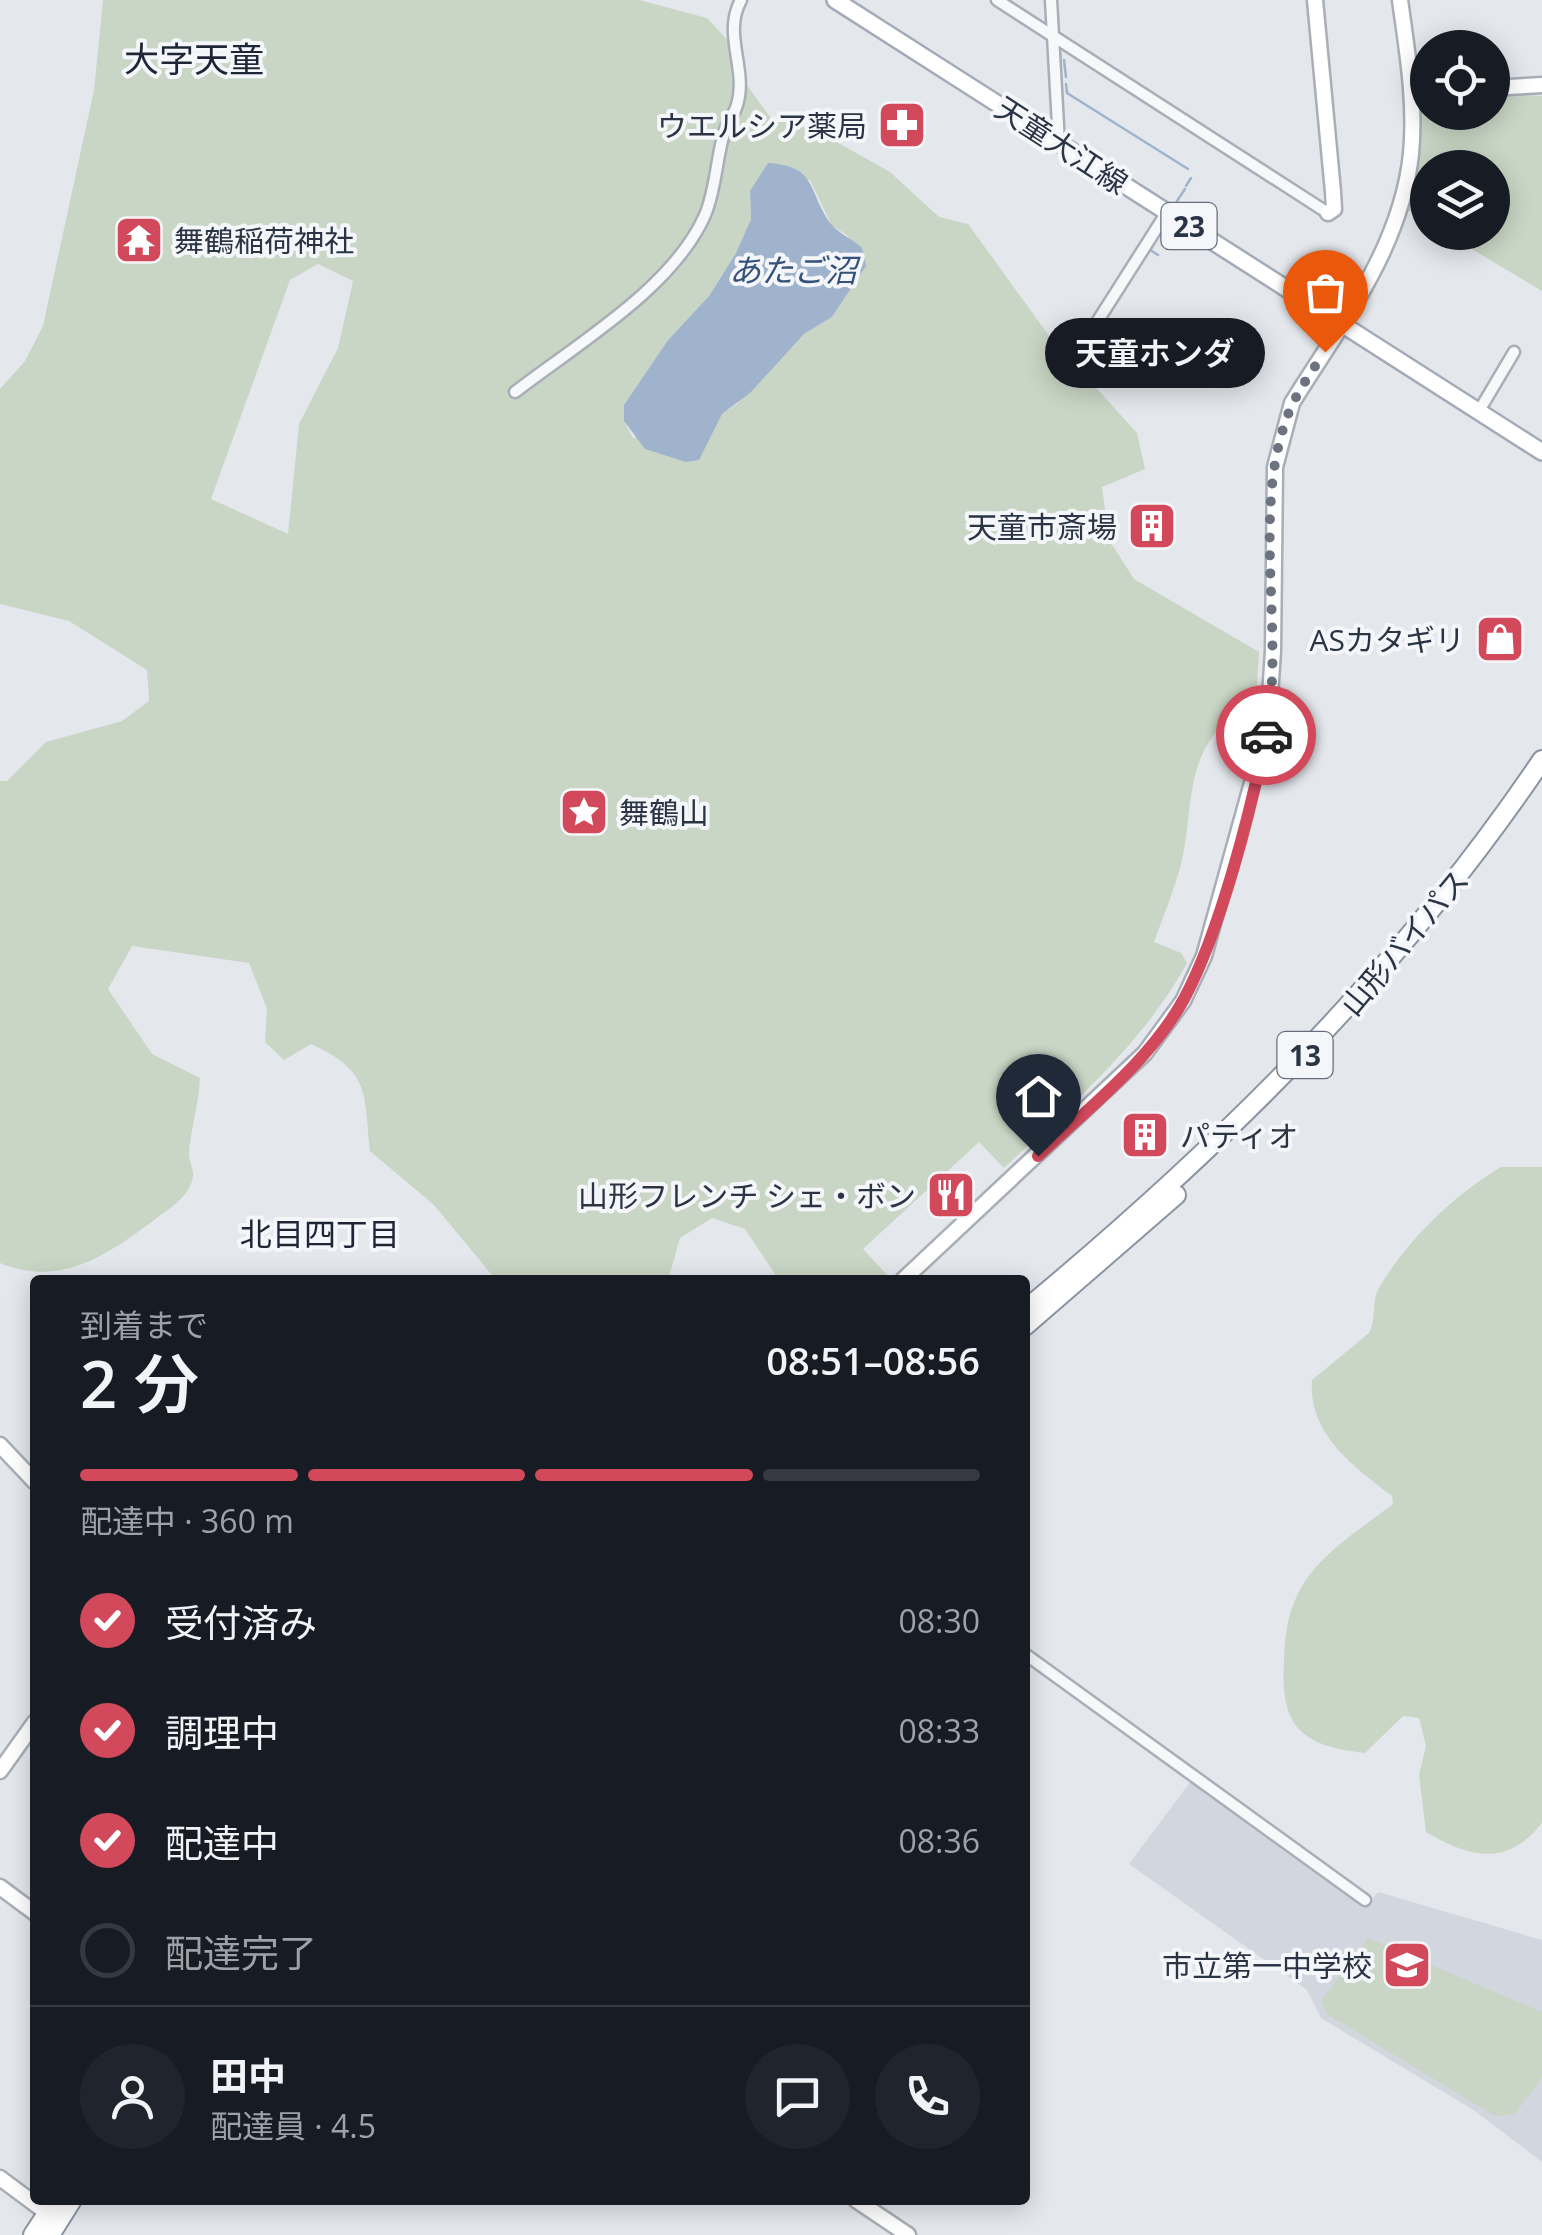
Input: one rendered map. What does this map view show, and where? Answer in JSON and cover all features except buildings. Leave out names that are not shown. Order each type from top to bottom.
[{"type":"highway","name":"山形バイパス","points":[[1030,1306],[1179,1177],[1335,1025],[1430,914],[1542,760]]},
{"type":"highway","name":"山形バイパス","points":[[1030,1322],[1142,1228],[1352,1021],[1447,909],[1542,779]]},
{"type":"highway","points":[[50,2235],[69,2205]]},
{"type":"highway","points":[[33,2235],[51,2206]]},
{"type":"main road","name":"天童大江線","points":[[835,0],[1542,452]]},
{"type":"street","points":[[514,392],[643,294],[694,237],[706,213],[725,130],[737,106],[738,65],[732,15],[741,0]]},
{"type":"street","points":[[996,0],[1054,41],[1328,213],[1334,209],[1334,192],[1315,0]]},
{"type":"street","points":[[1051,0],[1059,144]]},
{"type":"street","points":[[1400,0],[1410,46]]},
{"type":"street","points":[[1510,87],[1542,85]]},
{"type":"street","points":[[908,1275],[1146,1052],[1183,1001],[1212,934],[1268,724],[1274,651],[1272,504],[1278,448],[1292,403],[1384,252],[1403,195],[1414,130]]},
{"type":"street","points":[[1092,330],[1167,212]]},
{"type":"street","points":[[1478,411],[1514,352]]},
{"type":"street","points":[[0,1445],[30,1477]]},
{"type":"street","points":[[1030,1658],[1365,1900]]},
{"type":"street","points":[[0,1771],[30,1729]]},
{"type":"street","points":[[0,1887],[30,1909]]},
{"type":"street","points":[[0,2178],[30,2194]]},
{"type":"street","points":[[863,2205],[908,2235]]},
{"type":"shaded area","name":"市立第一中学校","points":[[1191,1781],[1368,1905],[1378,1892],[1542,1940],[1542,2162],[1475,2111],[1321,2018],[1307,1990],[1129,1864]]},
{"type":"green space","points":[[103,0],[639,0],[707,18],[732,45],[739,75],[771,118],[817,131],[890,172],[939,217],[968,224],[1050,337],[1137,433],[1145,469],[1102,487],[1109,540],[1134,579],[1259,652],[1254,732],[1239,738],[1215,733],[1205,748],[1194,781],[1180,868],[1154,942],[1181,953],[1187,963],[1127,1047],[1004,1168],[979,1142],[863,1249],[887,1275],[776,1275],[745,1229],[712,1218],[680,1238],[669,1275],[492,1275],[434,1205],[370,1151],[364,1098],[354,1074],[311,1044],[284,1060],[265,1042],[267,1009],[249,963],[132,946],[108,989],[152,1054],[200,1078],[190,1145],[191,1184],[177,1202],[153,1221],[82,1264],[43,1272],[0,1263],[0,781],[7,781],[46,742],[122,721],[149,701],[147,670],[69,621],[0,604],[0,389],[25,361],[43,326],[94,90]],"holes":[[[810,180],[832,226],[847,235],[866,266],[832,317],[804,334],[737,404],[722,414],[633,438],[624,421],[624,405],[668,340],[709,296],[736,253],[751,219],[750,191]],[[318,264],[353,281],[338,348],[299,424],[288,534],[211,499],[290,280]]]},
{"type":"green space","points":[[1510,95],[1542,96],[1542,291],[1473,250],[1510,250],[1510,150],[1416,150],[1418,130],[1510,130]]},
{"type":"green space","points":[[1501,1167],[1542,1167],[1542,1823],[1515,1847],[1487,1854],[1458,1848],[1426,1832],[1419,1775],[1426,1746],[1419,1718],[1403,1716],[1365,1753],[1324,1745],[1309,1738],[1290,1716],[1284,1660],[1290,1613],[1311,1573],[1343,1541],[1393,1504],[1392,1496],[1348,1460],[1325,1433],[1317,1417],[1312,1380],[1369,1333],[1379,1288],[1418,1236],[1449,1205]]},
{"type":"green space","points":[[1368,1938],[1542,2012],[1542,2077],[1515,2114],[1495,2116],[1327,2014],[1321,2001]]},
{"type":"water","name":"あたご沼","points":[[768,163],[796,169],[804,175],[831,224],[862,248],[866,266],[832,317],[804,334],[750,393],[722,414],[699,460],[686,462],[645,449],[624,421],[624,405],[668,340],[709,296],[736,253],[751,219],[750,191]]},
{"type":"waterway","points":[[1064,60],[1066,77]]},
{"type":"waterway","points":[[1066,84],[1067,93],[1188,169]]},
{"type":"waterway","points":[[1186,186],[1191,178]]},
{"type":"waterway","points":[[1177,201],[1185,189]]},
{"type":"waterway","points":[[1147,248],[1158,255]]},
{"type":"way so far","points":[[1266,735],[1274,651],[1275,467],[1292,403],[1325,352]]},
{"type":"place","name":"ウエルシア薬局","points":[[902,125]]},
{"type":"place","name":"舞鶴稲荷神社","points":[[139,240]]},
{"type":"place","name":"天童ホンダ","points":[[1325,352]]},
{"type":"place","name":"天童市斎場","points":[[1152,526]]},
{"type":"place","name":"ASカタギリ","points":[[1500,639]]},
{"type":"place","name":"舞鶴山","points":[[584,812]]},
{"type":"place","name":"パティオ","points":[[1145,1135]]},
{"type":"place","name":"山形フレンチ シェ・ボン","points":[[951,1195]]},
{"type":"place","name":"市立第一中学校","points":[[1407,1965]]},
{"type":"district","name":"大字天童","points":[[194,58]]},
{"type":"district","name":"北目四丁目","points":[[320,1233]]},
{"type":"route","points":[[1038,1156],[1146,1052],[1183,1001],[1212,934],[1266,735]]}]
